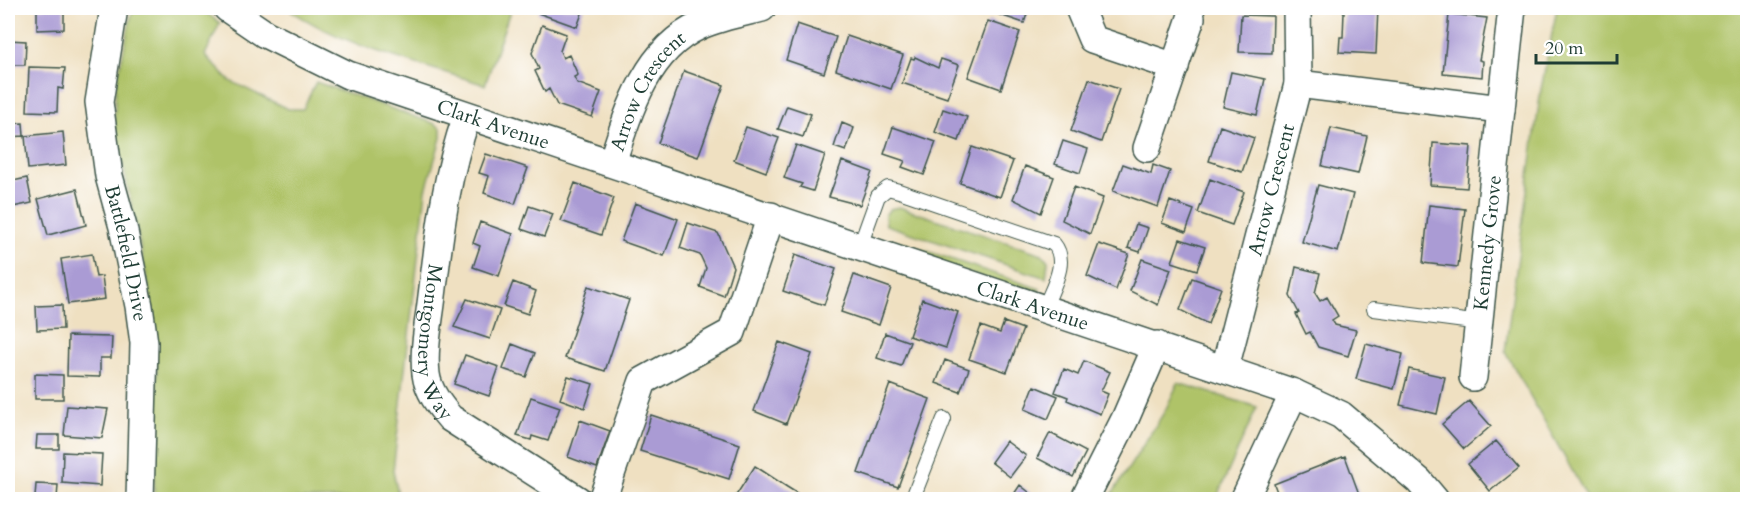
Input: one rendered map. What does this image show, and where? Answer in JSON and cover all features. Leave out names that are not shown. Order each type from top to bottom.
[{"type":"street","name":"Battlefield Drive","points":[[114,8],[99,102],[109,176],[123,227],[144,343],[140,500]]},
{"type":"street","name":"Clark Avenue","points":[[227,8],[265,34],[325,65],[467,116],[1157,345],[1294,393],[1341,415],[1419,482],[1435,500]]},
{"type":"street","name":"Arrow Crescent","points":[[612,163],[642,83],[658,60],[677,41],[698,27],[762,8]]},
{"type":"street","points":[[1079,8],[1092,39],[1175,67]]},
{"type":"street","name":"Arrow Crescent","points":[[1225,368],[1298,84],[1298,8]]},
{"type":"street","name":"Kennedy Grove","points":[[1473,377],[1512,8]]},
{"type":"street","points":[[1147,148],[1191,18]]},
{"type":"street","points":[[1298,84],[1501,109]]},
{"type":"street","name":"Montgomery Way","points":[[467,116],[451,162],[442,207],[426,351],[426,377],[436,401],[450,418],[578,500]]},
{"type":"street","points":[[602,500],[644,381],[732,332],[771,216]]},
{"type":"street","points":[[1084,500],[1125,419],[1157,345]]},
{"type":"street","points":[[1244,500],[1294,393]]},
{"type":"lane","points":[[860,246],[878,196],[888,189],[899,190],[1054,244],[1060,251],[1062,260],[1045,308]]},
{"type":"lane","points":[[1374,309],[1480,323]]},
{"type":"lane","points":[[912,500],[944,419]]},
{"type":"green space","points":[[133,8],[199,8],[220,23],[205,55],[230,81],[288,109],[303,109],[316,82],[433,123],[441,128],[441,138],[426,190],[393,471],[399,499],[154,499],[157,375],[155,329],[149,288],[114,123],[116,85]]},
{"type":"green space","points":[[287,8],[511,8],[485,85],[357,44],[309,22]]},
{"type":"green space","points":[[1557,8],[1747,8],[1747,499],[1588,499],[1505,351],[1541,89]]},
{"type":"green space","points":[[899,207],[1042,254],[1048,261],[1046,278],[886,225],[885,215],[890,209]]},
{"type":"green space","points":[[894,240],[1040,289],[1037,293],[899,253]]},
{"type":"green space","points":[[1178,383],[1257,407],[1216,499],[1109,499],[1165,411]]},
{"type":"building","points":[[37,8],[64,8],[64,29],[37,30]]},
{"type":"building","points":[[540,8],[584,8],[577,27],[538,13]]},
{"type":"building","points":[[992,8],[1029,8],[1024,23],[991,12]]},
{"type":"building","points":[[1337,8],[1378,8],[1376,54],[1339,52],[1340,37],[1343,37],[1344,12]]},
{"type":"building","points":[[1449,14],[1487,18],[1479,60],[1483,61],[1482,77],[1443,73]]},
{"type":"building","points":[[1241,15],[1273,16],[1272,53],[1239,52]]},
{"type":"building","points":[[988,21],[1020,32],[1001,89],[968,77]]},
{"type":"building","points":[[797,24],[836,37],[824,73],[786,60]]},
{"type":"building","points":[[542,25],[566,34],[560,51],[563,58],[569,55],[578,75],[574,77],[577,83],[601,92],[592,117],[557,105],[549,89],[545,92],[535,71],[539,69],[532,53]]},
{"type":"building","points":[[847,36],[903,55],[891,89],[836,70]]},
{"type":"building","points":[[8,40],[26,41],[25,65],[8,65]]},
{"type":"building","points":[[915,57],[938,68],[941,59],[959,65],[947,98],[902,83],[911,58]]},
{"type":"building","points":[[29,67],[65,68],[63,89],[58,88],[57,112],[27,111]]},
{"type":"building","points":[[684,71],[724,85],[698,157],[658,143]]},
{"type":"building","points":[[1231,72],[1265,79],[1257,115],[1223,107]]},
{"type":"building","points":[[1089,79],[1119,89],[1101,142],[1071,131]]},
{"type":"building","points":[[787,106],[811,114],[803,137],[778,129]]},
{"type":"building","points":[[943,109],[967,117],[959,141],[935,132]]},
{"type":"building","points":[[23,123],[24,136],[8,137],[8,124]]},
{"type":"building","points":[[842,123],[854,128],[846,151],[834,147]]},
{"type":"building","points":[[1220,126],[1254,138],[1242,172],[1209,161]]},
{"type":"building","points":[[746,127],[779,138],[766,172],[734,160]]},
{"type":"building","points":[[893,127],[936,142],[924,175],[902,167],[905,161],[884,154]]},
{"type":"building","points":[[1331,128],[1367,136],[1358,174],[1322,166]]},
{"type":"building","points":[[63,132],[66,165],[28,169],[25,136]]},
{"type":"building","points":[[1063,141],[1088,149],[1080,173],[1055,164]]},
{"type":"building","points":[[1433,143],[1471,146],[1467,188],[1430,185]]},
{"type":"building","points":[[796,145],[825,155],[813,191],[800,187],[802,184],[784,178]]},
{"type":"building","points":[[972,147],[1013,161],[1000,197],[960,183]]},
{"type":"building","points":[[486,154],[528,168],[515,204],[484,193],[489,176],[479,173]]},
{"type":"building","points":[[842,161],[872,172],[860,205],[829,197]]},
{"type":"building","points":[[1123,164],[1151,174],[1153,165],[1170,171],[1158,207],[1113,191]]},
{"type":"building","points":[[1025,166],[1054,177],[1041,213],[1013,199]]},
{"type":"building","points":[[27,178],[32,203],[8,208],[8,182]]},
{"type":"building","points":[[1210,179],[1244,192],[1232,225],[1198,213]]},
{"type":"building","points":[[575,183],[614,198],[601,235],[561,221]]},
{"type":"building","points":[[1318,185],[1353,194],[1338,252],[1302,242]]},
{"type":"building","points":[[1074,187],[1103,198],[1090,234],[1062,220]]},
{"type":"building","points":[[77,189],[86,225],[48,235],[38,199]]},
{"type":"building","points":[[1170,201],[1194,210],[1186,232],[1162,223]]},
{"type":"building","points":[[635,203],[678,219],[664,256],[621,241]]},
{"type":"building","points":[[1429,205],[1465,209],[1458,267],[1423,263]]},
{"type":"building","points":[[529,206],[553,214],[544,237],[521,229]]},
{"type":"building","points":[[480,222],[513,234],[499,276],[473,267],[480,246],[473,243]]},
{"type":"building","points":[[688,223],[718,233],[733,267],[724,296],[700,287],[706,268],[700,255],[680,248]]},
{"type":"building","points":[[1136,224],[1148,228],[1140,252],[1128,248]]},
{"type":"building","points":[[1180,239],[1205,247],[1197,270],[1172,262]]},
{"type":"building","points":[[1099,244],[1129,254],[1116,290],[1087,276]]},
{"type":"building","points":[[92,254],[96,277],[102,276],[105,299],[68,304],[61,259]]},
{"type":"building","points":[[795,255],[836,269],[824,305],[783,291]]},
{"type":"building","points":[[1142,259],[1171,269],[1158,305],[1130,291]]},
{"type":"building","points":[[1296,267],[1320,273],[1315,293],[1320,301],[1327,297],[1338,316],[1332,320],[1335,325],[1356,330],[1348,356],[1318,347],[1310,332],[1306,334],[1290,296]]},
{"type":"building","points":[[854,275],[891,288],[879,325],[841,312]]},
{"type":"building","points":[[1192,278],[1221,288],[1208,324],[1180,310]]},
{"type":"building","points":[[513,282],[536,291],[528,314],[504,306]]},
{"type":"building","points":[[588,286],[629,300],[605,371],[565,358]]},
{"type":"building","points":[[467,299],[500,310],[490,339],[454,327]]},
{"type":"building","points":[[922,299],[958,312],[946,348],[909,336]]},
{"type":"building","points":[[62,305],[63,329],[37,330],[36,306]]},
{"type":"building","points":[[1004,322],[1023,329],[1007,372],[969,359],[981,326],[1000,333]]},
{"type":"building","points":[[885,333],[910,342],[901,366],[877,358]]},
{"type":"building","points":[[68,336],[112,337],[111,358],[100,358],[100,377],[67,376]]},
{"type":"building","points":[[779,342],[812,354],[786,424],[754,411]]},
{"type":"building","points":[[512,344],[535,353],[526,377],[503,369]]},
{"type":"building","points":[[1366,344],[1403,354],[1394,389],[1356,379]]},
{"type":"building","points":[[465,355],[499,367],[489,396],[454,384]]},
{"type":"building","points":[[945,360],[969,369],[960,392],[936,383]]},
{"type":"building","points":[[1084,361],[1110,372],[1101,391],[1108,394],[1100,414],[1067,400],[1068,397],[1055,392],[1064,369],[1078,375]]},
{"type":"building","points":[[1409,369],[1445,377],[1437,414],[1400,405]]},
{"type":"building","points":[[35,374],[63,375],[63,399],[35,399]]},
{"type":"building","points":[[568,376],[593,384],[585,408],[560,399]]},
{"type":"building","points":[[890,384],[930,399],[898,487],[858,473]]},
{"type":"building","points":[[1034,386],[1058,396],[1048,419],[1025,409]]},
{"type":"building","points":[[531,397],[560,407],[548,441],[532,436],[531,440],[517,436]]},
{"type":"building","points":[[1469,401],[1491,426],[1464,449],[1442,424]]},
{"type":"building","points":[[67,406],[108,409],[102,438],[64,435]]},
{"type":"building","points":[[651,415],[740,444],[729,479],[640,451]]},
{"type":"building","points":[[580,420],[610,431],[597,468],[568,457]]},
{"type":"building","points":[[1050,433],[1086,452],[1073,477],[1037,458]]},
{"type":"building","points":[[37,435],[59,435],[59,449],[36,449]]},
{"type":"building","points":[[1006,441],[1026,456],[1010,477],[991,462]]},
{"type":"building","points":[[1496,441],[1519,468],[1490,491],[1468,464]]},
{"type":"building","points":[[63,452],[102,454],[100,486],[62,483]]},
{"type":"building","points":[[1345,456],[1359,494],[1344,500],[1280,500],[1274,484]]},
{"type":"building","points":[[755,466],[808,500],[738,500],[735,497]]},
{"type":"building","points":[[36,484],[58,485],[57,499],[35,497]]},
{"type":"building","points":[[1020,485],[1039,500],[1010,500]]}]
